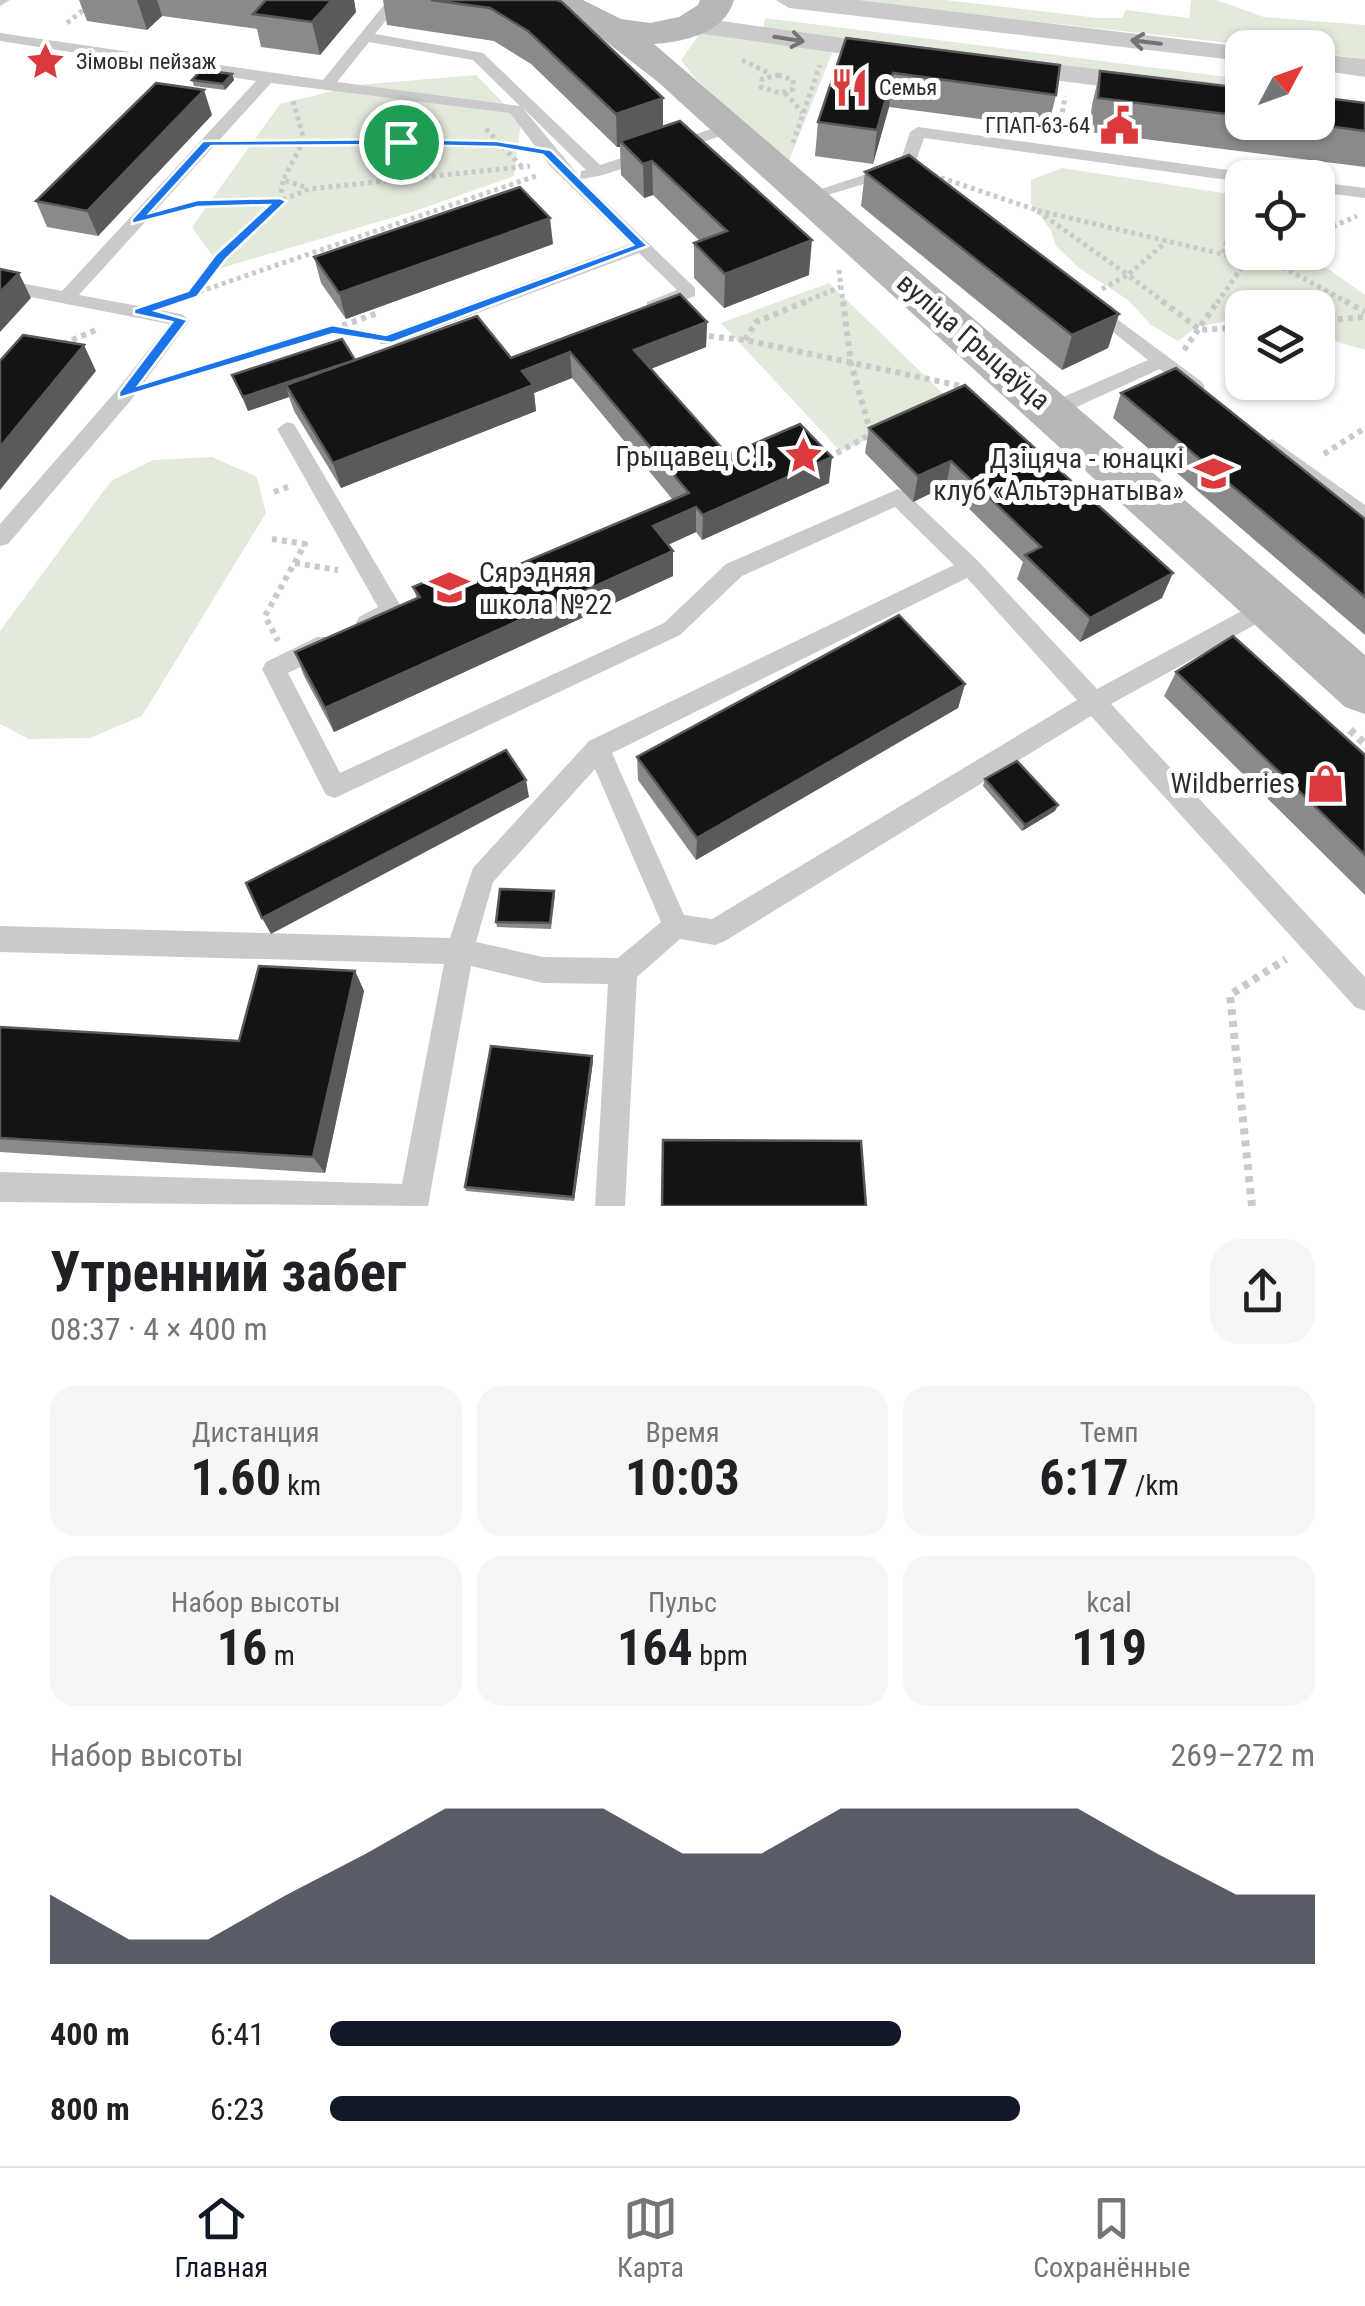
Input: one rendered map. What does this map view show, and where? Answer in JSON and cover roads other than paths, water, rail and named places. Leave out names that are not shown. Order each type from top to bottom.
[{"type":"street","points":[[552,0],[649,33],[705,13],[827,45],[920,56]]},
{"type":"street","points":[[789,0],[1225,51]]},
{"type":"street","name":"вуліца Грыцаўца","points":[[594,13],[671,74],[742,111],[808,196],[1365,690]]},
{"type":"street","points":[[671,74],[668,53],[705,13]]},
{"type":"street","points":[[976,63],[1225,93]]},
{"type":"street","points":[[1335,64],[1365,68]]},
{"type":"lane","points":[[326,86],[395,0]]},
{"type":"lane","points":[[0,36],[288,81],[515,109],[560,166],[689,292],[635,314]]},
{"type":"lane","points":[[365,37],[478,56],[597,172]]},
{"type":"lane","points":[[66,298],[267,78]]},
{"type":"lane","points":[[560,166],[597,172],[742,111]]},
{"type":"lane","points":[[808,196],[914,172],[918,132],[1225,175]]},
{"type":"lane","points":[[1335,189],[1365,193]]},
{"type":"lane","points":[[387,340],[642,246]]},
{"type":"lane","points":[[0,284],[182,320],[124,395],[0,538]]},
{"type":"lane","points":[[1083,300],[1208,396]]},
{"type":"lane","points":[[1052,410],[1160,361]]},
{"type":"lane","points":[[288,430],[392,612],[274,668],[335,787],[672,630],[734,570],[898,497],[970,568],[1365,997]]},
{"type":"lane","points":[[1254,432],[1365,516]]},
{"type":"lane","points":[[0,1188],[413,1203],[460,951],[482,876],[598,748],[970,568]]},
{"type":"lane","points":[[0,938],[460,951],[543,970],[623,972],[676,926],[715,932],[1092,703],[1270,606]]},
{"type":"lane","points":[[598,748],[676,926]]},
{"type":"lane","points":[[610,1206],[623,972]]},
{"type":"place","name":"Зімовы пейзаж","points":[[46,61]]},
{"type":"place","name":"Семья","points":[[849,87]]},
{"type":"place","name":"ГПАП-63-64","points":[[1120,125]]},
{"type":"place","name":"Грыцавец С.І.","points":[[803,456]]},
{"type":"place","name":"Дзіцяча - юнацкі клуб «Альтэрнатыва»","points":[[1214,474]]},
{"type":"place","name":"Сярэдняя школа №22","points":[[449,588]]},
{"type":"place","name":"Wildberries","points":[[1325,783]]}]
